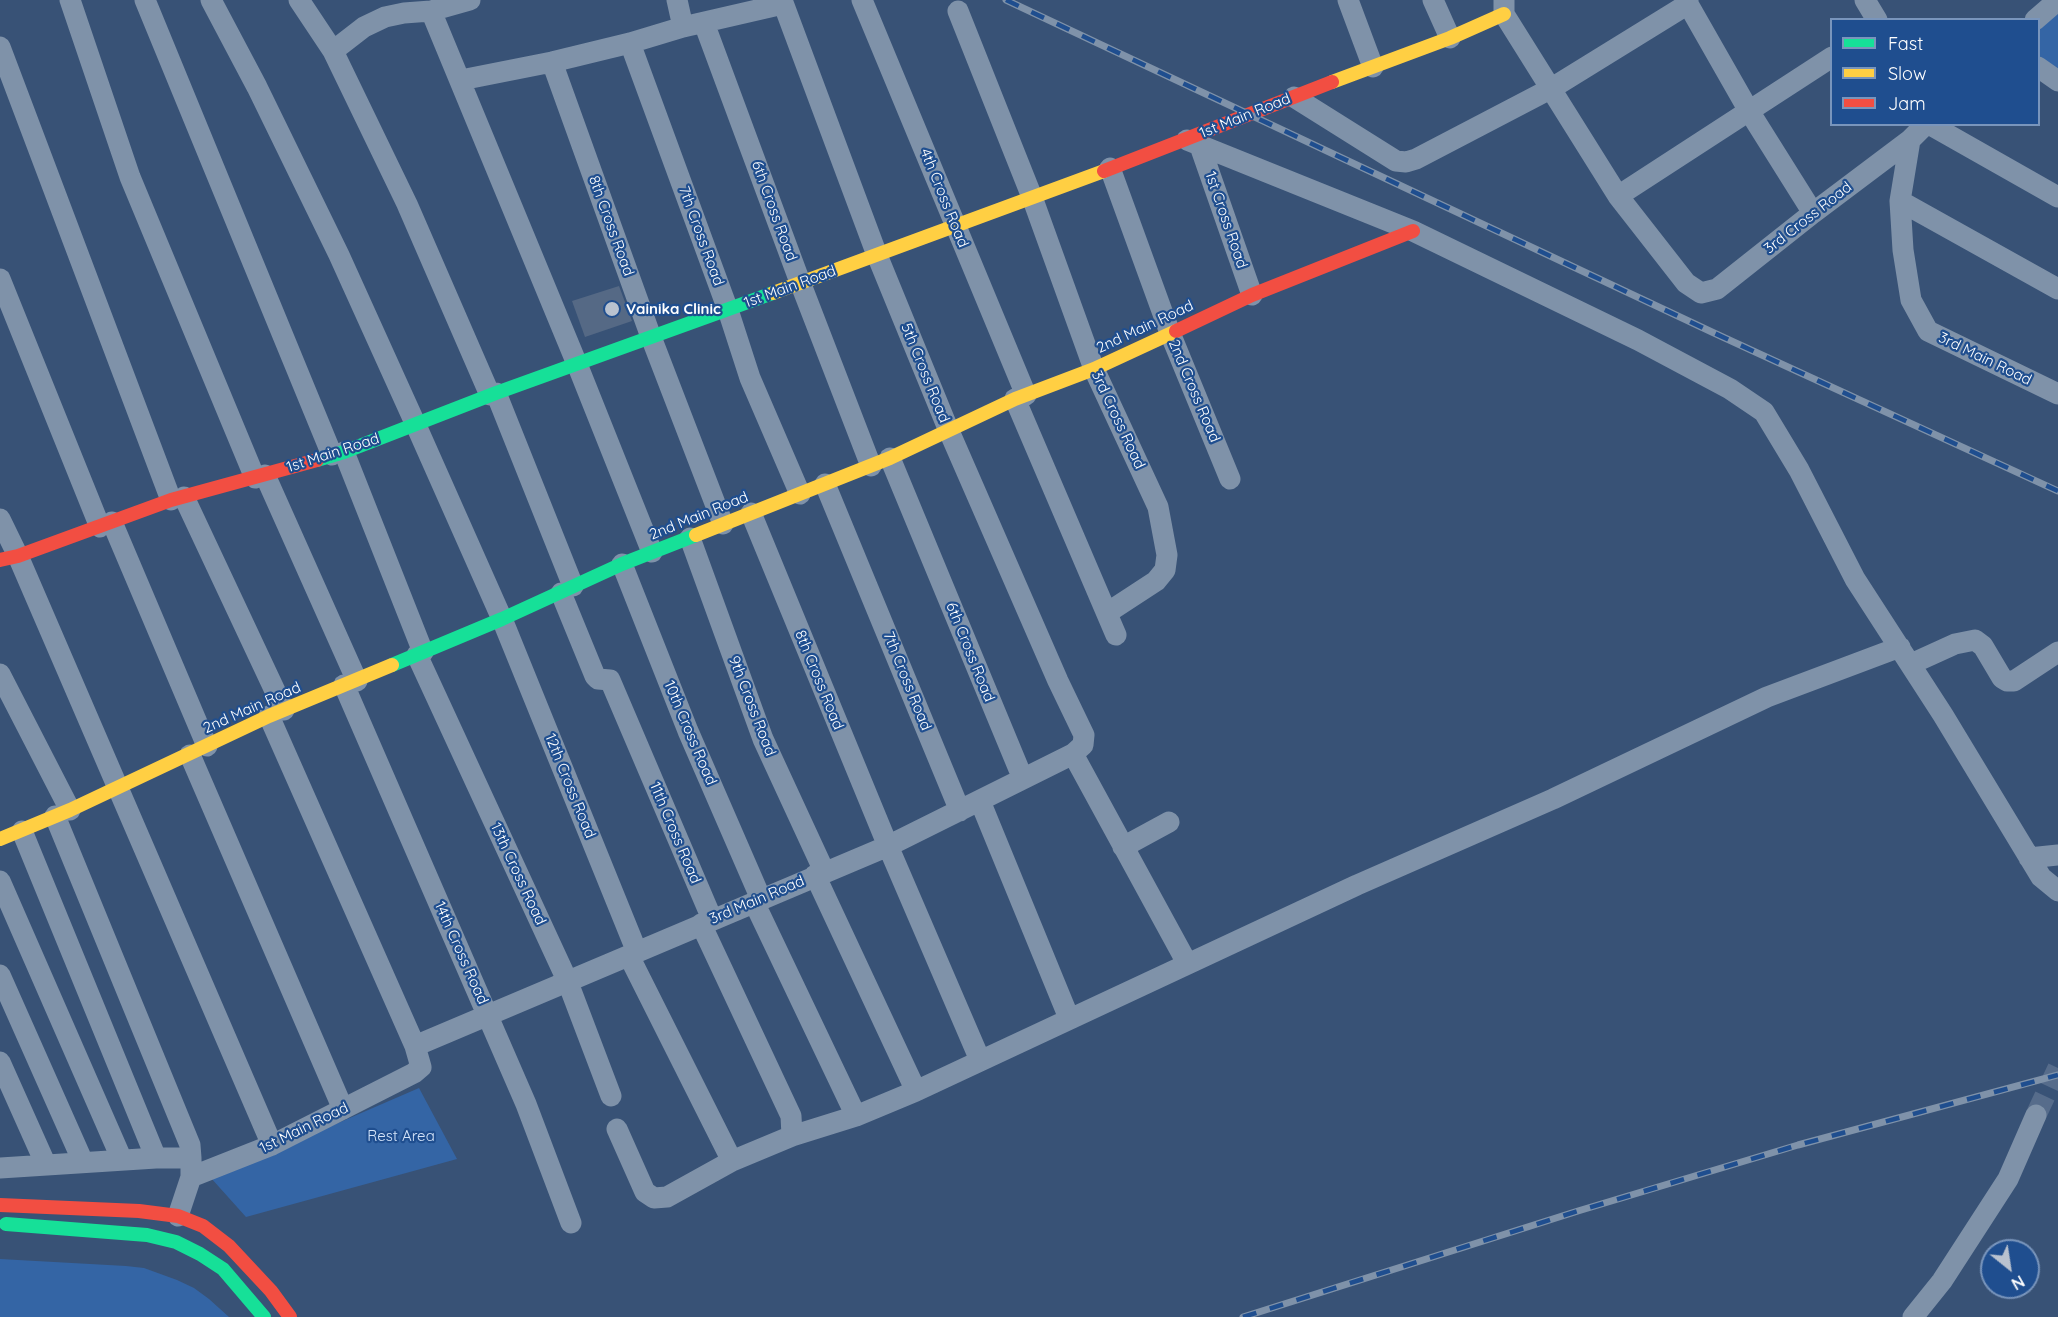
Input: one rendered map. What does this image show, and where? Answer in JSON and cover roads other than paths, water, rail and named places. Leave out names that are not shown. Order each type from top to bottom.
[{"type":"street","name":"14th Cross Road","points":[[70,0],[130,177],[350,683],[526,1104],[571,1223]]},
{"type":"street","name":"13th Cross Road","points":[[145,0],[420,653],[567,981],[611,1096]]},
{"type":"street","name":"12th Cross Road","points":[[211,0],[257,87],[339,255],[415,423],[502,620],[633,954],[677,1052],[732,1161]]},
{"type":"street","points":[[299,0],[333,51],[407,204],[493,394],[567,589]]},
{"type":"street","points":[[677,0],[683,27]]},
{"type":"street","name":"4th Cross Road","points":[[862,0],[955,225],[1116,635]]},
{"type":"street","points":[[1348,0],[1372,67]]},
{"type":"street","points":[[1433,0],[1450,38]]},
{"type":"street","points":[[1865,0],[1876,18]]},
{"type":"street","points":[[2037,18],[2058,0]]},
{"type":"street","points":[[333,51],[364,27],[385,17],[431,11],[462,1]]},
{"type":"street","points":[[461,80],[552,63],[783,2]]},
{"type":"street","name":"5th Cross Road","points":[[783,2],[878,255],[949,431],[1058,681],[1084,735],[1083,745],[1073,754]]},
{"type":"street","points":[[1294,97],[1396,161],[1406,162],[1416,159],[1552,88],[1688,2],[1749,111],[1813,213]]},
{"type":"street","name":"1st Main Road","points":[[9,558],[178,499],[338,454],[493,394],[878,255],[1032,196],[1110,168],[1193,143],[1294,97],[1450,38],[1504,7]]},
{"type":"street","points":[[1504,7],[1618,196],[1830,58]]},
{"type":"street","points":[[431,11],[577,363],[652,552]]},
{"type":"street","name":"3rd Cross Road","points":[[958,11],[1032,196],[1094,369],[1158,507],[1167,555],[1165,570],[1156,581],[1107,613]]},
{"type":"street","name":"6th Cross Road","points":[[704,23],[800,282],[1023,778]]},
{"type":"street","name":"7th Cross Road","points":[[630,43],[728,310],[750,378],[800,495]]},
{"type":"street","points":[[0,47],[178,499],[277,713],[415,1046]]},
{"type":"street","name":"8th Cross Road","points":[[552,63],[651,337],[723,524]]},
{"type":"street","points":[[2040,68],[2058,81]]},
{"type":"street","name":"3rd Cross Road","points":[[1618,196],[1686,283],[1701,293],[1717,289],[1926,126]]},
{"type":"street","points":[[1932,126],[2058,197]]},
{"type":"street","name":"3rd Main Road","points":[[1910,140],[1900,201],[1903,250],[1911,300],[1928,331],[2058,394]]},
{"type":"street","points":[[1193,143],[1413,231],[1638,340],[1730,389],[1764,412],[1799,470],[1855,579],[1906,656],[2041,877],[2058,891]]},
{"type":"street","name":"1st Cross Road","points":[[1193,143],[1252,295]]},
{"type":"street","name":"2nd Cross Road","points":[[1110,168],[1170,333],[1230,478]]},
{"type":"street","points":[[1900,201],[2058,288]]},
{"type":"street","name":"2nd Main Road","points":[[0,839],[63,813],[277,713],[502,620],[622,564],[881,462],[1021,397],[1094,369],[1252,295],[1413,231]]},
{"type":"street","points":[[0,279],[106,525],[199,750],[343,1109]]},
{"type":"street","name":"7th Cross Road","points":[[825,484],[960,811]]},
{"type":"street","name":"8th Cross Road","points":[[751,513],[888,846],[980,1060]]},
{"type":"street","points":[[0,519],[9,558],[117,787],[272,1145]]},
{"type":"street","name":"9th Cross Road","points":[[690,538],[763,739],[858,966],[916,1091]]},
{"type":"street","name":"10th Cross Road","points":[[622,564],[757,901],[856,1116]]},
{"type":"street","name":"11th Cross Road","points":[[567,589],[596,676],[598,679],[610,680],[707,921],[791,1116],[792,1136]]},
{"type":"street","points":[[617,1129],[645,1192],[654,1198],[667,1197],[732,1161],[792,1136],[856,1116],[916,1091],[1357,885],[1553,799],[1767,697],[1906,656],[1975,640],[1983,646],[2002,678],[2007,681],[2014,681],[2058,652]]},
{"type":"street","points":[[0,674],[63,813],[190,1145],[191,1167],[178,1216]]},
{"type":"street","points":[[1073,754],[1187,963]]},
{"type":"street","name":"3rd Main Road","points":[[415,1046],[888,846],[1073,754]]},
{"type":"street","points":[[980,801],[1069,1018]]},
{"type":"street","points":[[1123,847],[1169,822]]},
{"type":"street","points":[[22,831],[156,1158]]},
{"type":"street","points":[[2029,858],[2058,855]]},
{"type":"street","points":[[0,881],[122,1160]]},
{"type":"street","points":[[0,975],[83,1162]]},
{"type":"street","name":"1st Main Road","points":[[191,1167],[272,1145],[414,1073],[421,1066],[415,1046]]},
{"type":"street","points":[[0,1062],[46,1165]]},
{"type":"street","points":[[1913,1317],[1942,1281],[2008,1179],[2036,1115]]},
{"type":"street","points":[[1,1164],[46,1165],[156,1158],[191,1167]]},
{"type":"street","points":[[0,1205],[140,1211],[178,1216],[203,1227],[229,1246],[271,1291],[290,1317]]},
{"type":"street","points":[[0,1223],[147,1235],[176,1242],[223,1269],[264,1317]]},
{"type":"tunnel","points":[[2036,1115],[2058,1068]]},
{"type":"railway","points":[[1006,0],[1714,333],[2058,491]]},
{"type":"railway","points":[[1243,1317],[1578,1211],[1798,1145],[2058,1075]]},
{"type":"place","name":"Vainika Clinic","points":[[612,309]]},
{"type":"park label","name":"Rest Area","points":[[401,1136]]}]
